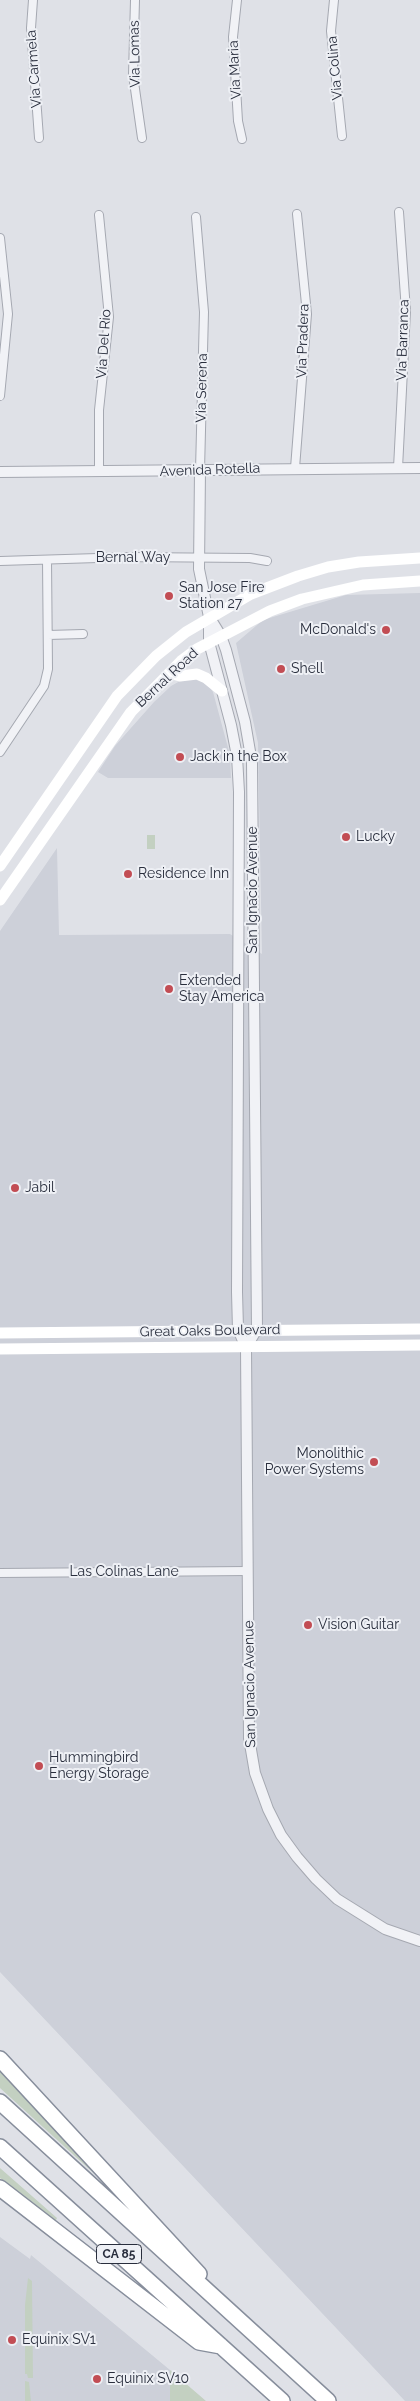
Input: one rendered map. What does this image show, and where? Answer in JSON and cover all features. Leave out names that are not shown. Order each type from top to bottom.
[{"type":"highway","points":[[0,2059],[196,2268],[211,2295]]},
{"type":"highway","name":"CA 85","points":[[0,2102],[328,2401]]},
{"type":"highway","name":"CA 85","points":[[0,2146],[282,2401]]},
{"type":"highway","points":[[0,2188],[199,2342],[222,2347]]},
{"type":"main road","name":"Bernal Road","points":[[0,866],[117,696],[156,656],[209,617],[267,588],[315,571],[359,562],[420,558]]},
{"type":"main road","name":"Bernal Road","points":[[0,900],[115,732],[144,698],[180,662],[209,642],[270,611],[319,594],[364,584],[419,579]]},
{"type":"main road","points":[[170,673],[180,676],[197,674],[206,678],[222,691]]},
{"type":"main road","name":"Great Oaks Boulevard","points":[[0,1333],[238,1329],[420,1329]]},
{"type":"main road","points":[[45,1333],[45,1348]]},
{"type":"main road","name":"Great Oaks Boulevard","points":[[0,1349],[420,1345]]},
{"type":"street","name":"Via Carmela","points":[[33,0],[31,28],[39,138]]},
{"type":"street","name":"Via Lomas","points":[[135,0],[133,75],[142,138]]},
{"type":"street","name":"Via Maria","points":[[237,0],[233,37],[238,122],[242,139]]},
{"type":"street","name":"Via Colina","points":[[334,0],[332,31],[342,136]]},
{"type":"street","name":"Via Barranca","points":[[398,468],[406,311],[399,212]]},
{"type":"street","name":"Via Pradera","points":[[295,468],[307,314],[297,214]]},
{"type":"street","name":"Via Del Rio","points":[[99,215],[109,317],[98,410],[99,472]]},
{"type":"street","name":"Via Serena","points":[[196,217],[204,312],[198,559]]},
{"type":"street","points":[[0,238],[8,314],[0,396]]},
{"type":"street","name":"Avenida Rotella","points":[[0,472],[420,468]]},
{"type":"street","name":"Bernal Way","points":[[0,561],[130,557],[250,558],[267,561]]},
{"type":"street","name":"San Ignacio Avenue","points":[[198,559],[209,617],[209,642],[237,756],[239,792],[238,1329],[246,1348],[249,1738],[255,1773],[268,1809],[281,1835],[297,1857],[337,1899],[385,1929],[420,1941]]},
{"type":"street","points":[[0,752],[44,686],[48,669],[47,560]]},
{"type":"street","name":"San Ignacio Avenue","points":[[209,617],[221,636],[252,755],[257,1329]]},
{"type":"street","points":[[48,635],[83,634]]},
{"type":"street","points":[[238,883],[254,888]]},
{"type":"street","points":[[246,1348],[257,1329]]},
{"type":"street","name":"Las Colinas Lane","points":[[0,1573],[248,1572]]},
{"type":"shaded area","points":[[420,593],[420,2401],[405,2401],[0,1972],[0,931],[57,848],[59,935],[230,934],[262,954],[258,743],[236,643],[263,620],[346,595]]},
{"type":"shaded area","points":[[191,675],[205,680],[213,692],[230,755],[231,778],[108,778],[98,772],[115,746],[154,702],[171,686]]},
{"type":"shaded area","points":[[0,2237],[30,2259],[31,2255],[170,2370],[170,2401],[0,2401]]},
{"type":"green space","points":[[147,835],[155,835],[155,849],[147,849]]},
{"type":"green space","points":[[0,2062],[104,2173],[99,2178],[0,2088]]},
{"type":"green space","points":[[0,2168],[57,2218],[55,2222],[0,2178]]},
{"type":"green space","points":[[28,2278],[32,2281],[33,2378],[28,2378],[27,2374],[25,2374],[25,2305]]},
{"type":"green space","points":[[170,2370],[206,2401],[170,2401]]},
{"type":"green space","points":[[25,2381],[29,2382],[31,2401],[25,2401]]},
{"type":"place","name":"San Jose Fire Station 27","points":[[169,596]]},
{"type":"place","name":"McDonald's","points":[[386,630]]},
{"type":"place","name":"Shell","points":[[281,669]]},
{"type":"place","name":"Jack in the Box","points":[[180,757]]},
{"type":"place","name":"Lucky","points":[[346,837]]},
{"type":"place","name":"Residence Inn","points":[[128,874]]},
{"type":"place","name":"Extended Stay America","points":[[169,989]]},
{"type":"place","name":"Jabil","points":[[15,1188]]},
{"type":"place","name":"Monolithic Power Systems","points":[[374,1462]]},
{"type":"place","name":"Vision Guitar","points":[[308,1625]]},
{"type":"place","name":"Hummingbird Energy Storage","points":[[39,1766]]},
{"type":"place","name":"Equinix SV1","points":[[12,2340]]},
{"type":"place","name":"Equinix SV10","points":[[97,2379]]}]
